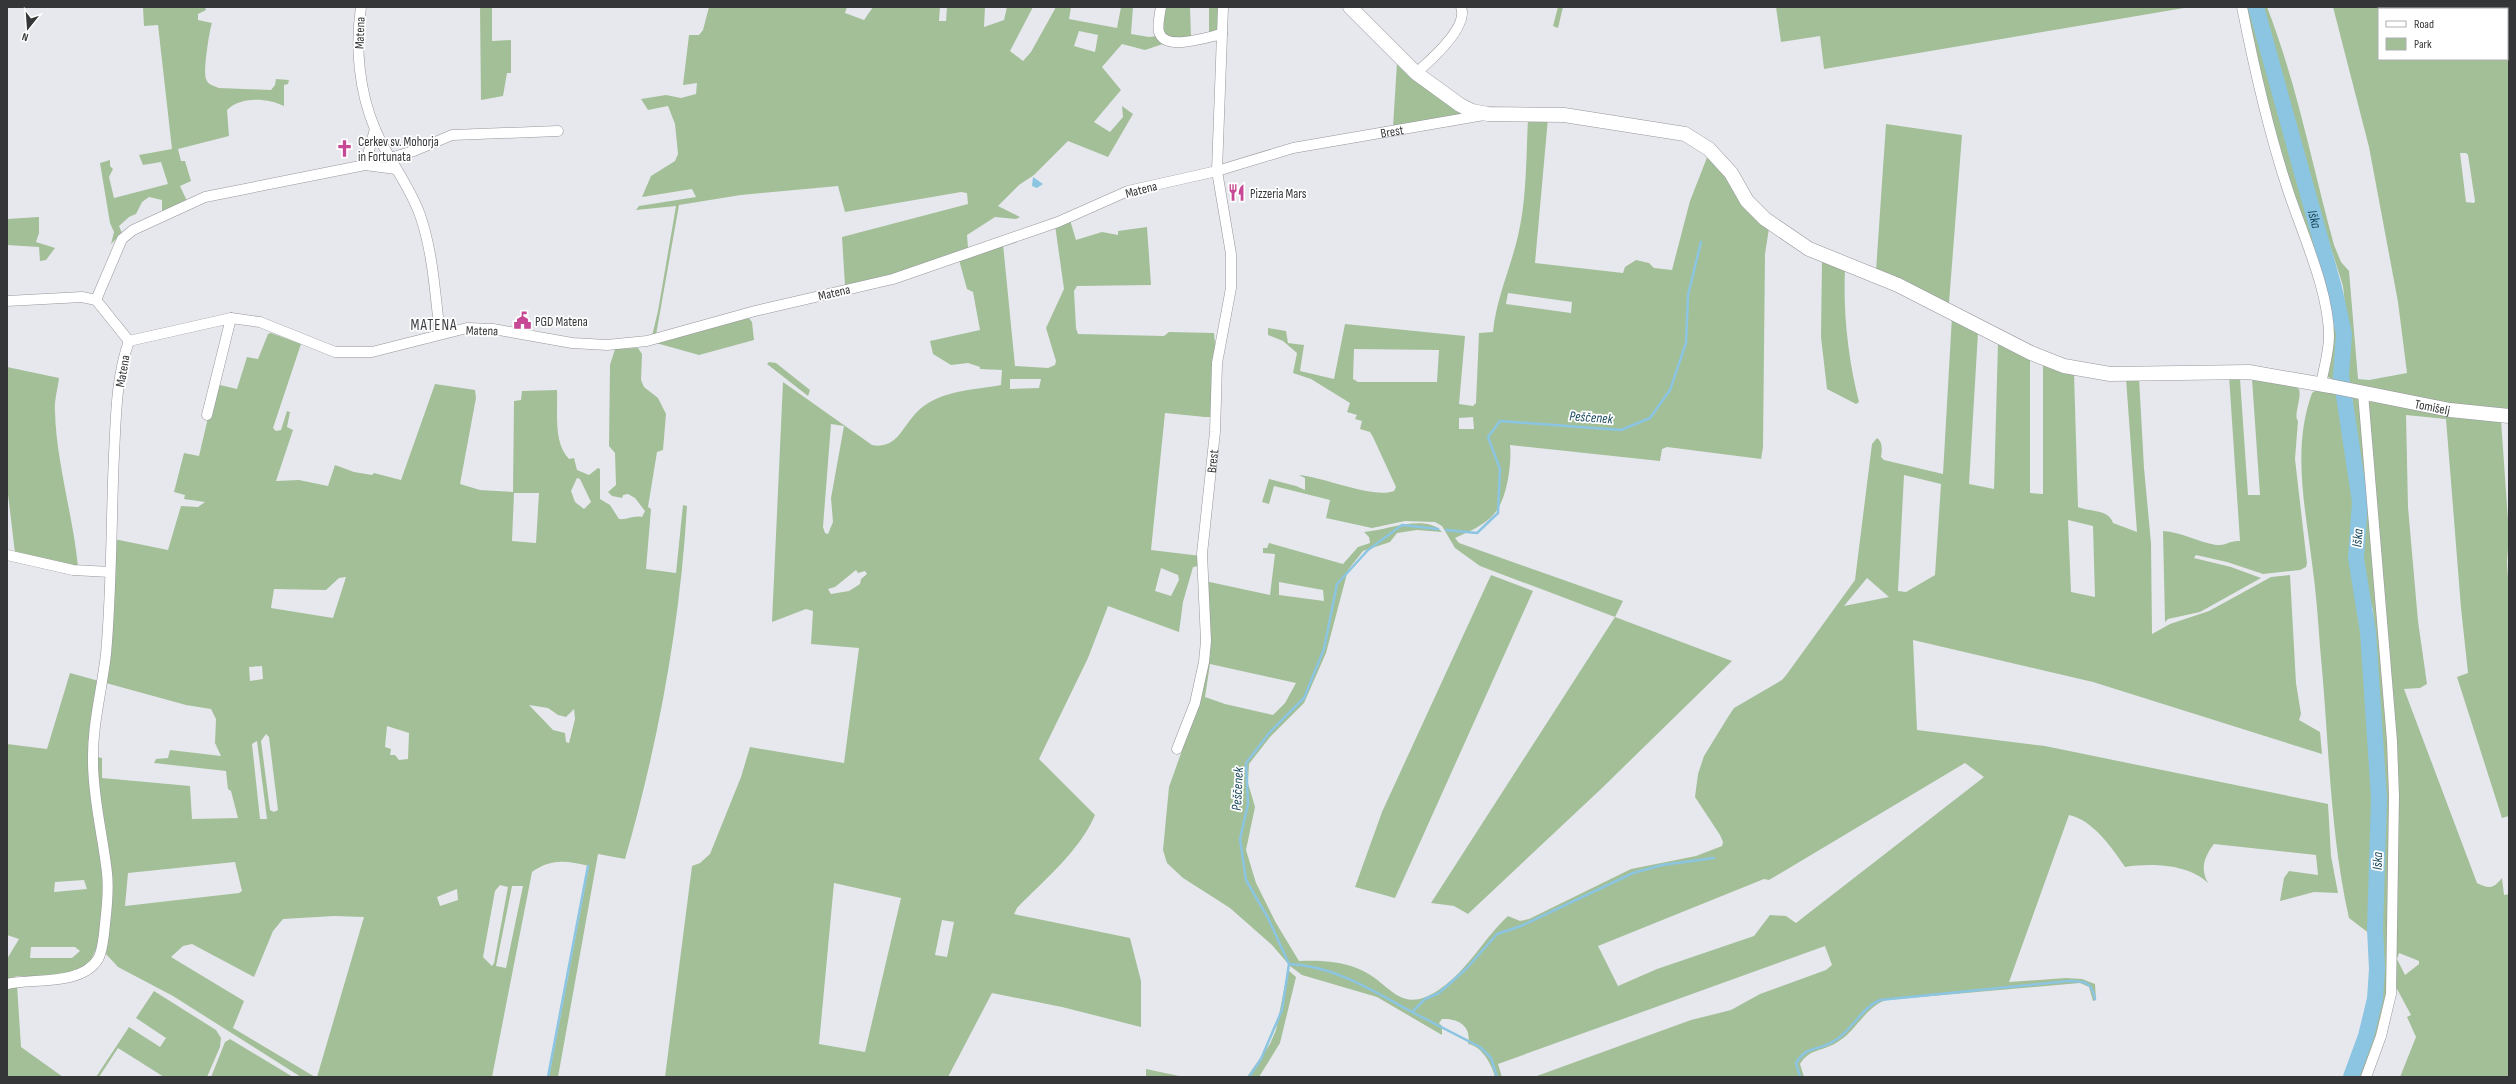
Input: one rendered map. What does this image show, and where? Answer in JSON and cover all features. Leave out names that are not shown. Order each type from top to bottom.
[{"type":"street","name":"Matena","points":[[361,7],[358,61],[364,95],[375,129],[419,213],[425,235],[440,334]]},
{"type":"street","points":[[1161,7],[1159,31],[1164,40],[1174,43],[1222,34]]},
{"type":"street","name":"Brest","points":[[1177,749],[1195,703],[1204,662],[1206,641],[1202,554],[1215,432],[1217,363],[1231,288],[1230,254],[1217,171],[1223,7]]},
{"type":"street","points":[[1350,7],[1416,73],[1460,105],[1472,111],[1488,114]]},
{"type":"street","points":[[1416,73],[1437,55],[1450,38],[1460,23],[1463,12],[1461,7]]},
{"type":"street","points":[[2242,7],[2260,96],[2286,184],[2317,276],[2327,318],[2329,336],[2326,385]]},
{"type":"street","name":"Brest","points":[[1217,171],[1293,148],[1488,114]]},
{"type":"street","name":"Tomišelj","points":[[1488,114],[1564,115],[1685,134],[1709,149],[1731,173],[1747,201],[1765,219],[1809,249],[1898,285],[2031,353],[2064,366],[2110,374],[2249,372],[2326,385],[2450,410],[2509,416]]},
{"type":"street","points":[[365,165],[375,129]]},
{"type":"street","points":[[390,158],[452,135],[558,130]]},
{"type":"street","points":[[96,300],[122,239],[133,230],[205,196],[365,165],[396,169]]},
{"type":"street","name":"Matena","points":[[7,984],[27,979],[48,980],[76,976],[89,969],[99,958],[104,934],[108,875],[95,794],[93,761],[95,726],[106,655],[117,406],[123,356],[129,340],[231,318],[260,322],[336,352],[346,353],[372,352],[467,328],[493,329],[579,343],[607,345],[647,341],[755,311],[893,279],[1058,222],[1128,191],[1217,171]]},
{"type":"street","points":[[7,301],[82,297],[96,300],[129,340]]},
{"type":"street","points":[[207,415],[231,318]]},
{"type":"street","points":[[2360,392],[2392,740],[2394,796],[2392,994],[2381,1036],[2366,1077]]},
{"type":"street","points":[[7,555],[73,570],[110,572]]},
{"type":"green space","points":[[143,7],[205,7],[206,10],[198,14],[198,20],[212,23],[205,69],[206,79],[211,85],[219,88],[271,90],[275,85],[276,79],[289,80],[288,84],[284,85],[284,106],[278,103],[263,100],[247,100],[240,102],[227,110],[229,136],[178,149],[181,161],[185,161],[191,181],[180,186],[187,201],[162,212],[162,200],[149,197],[142,202],[136,214],[129,217],[119,226],[122,233],[111,244],[114,232],[110,223],[100,163],[110,160],[110,166],[113,169],[109,177],[114,198],[168,184],[161,162],[143,165],[139,155],[172,149],[158,25],[144,26]]},
{"type":"green space","points":[[480,7],[492,7],[492,41],[511,40],[511,73],[507,73],[503,96],[481,100]]},
{"type":"green space","points":[[709,7],[847,7],[845,13],[864,20],[873,7],[940,7],[939,21],[946,21],[947,7],[985,7],[984,27],[1004,20],[1007,7],[1033,7],[1010,51],[1023,61],[1031,52],[1056,7],[1071,7],[1069,19],[1117,28],[1121,7],[1133,7],[1131,34],[1149,37],[1157,36],[1166,43],[1145,50],[1122,44],[1102,67],[1121,90],[1094,122],[1110,132],[1123,117],[1122,106],[1133,114],[1108,157],[1068,141],[1034,175],[1019,185],[998,206],[1020,217],[1016,219],[995,217],[967,235],[968,248],[894,274],[845,286],[842,237],[968,204],[967,193],[961,192],[845,212],[838,186],[741,195],[679,205],[656,335],[652,336],[658,311],[676,206],[636,210],[639,206],[696,197],[692,189],[642,197],[651,176],[675,161],[678,154],[675,124],[668,106],[648,110],[641,99],[666,95],[681,98],[696,94],[697,83],[683,85],[689,35],[699,35],[703,30]],"holes":[[[1079,31],[1098,35],[1095,52],[1074,46]]]},
{"type":"green space","points":[[1163,7],[1190,7],[1191,37],[1174,40],[1161,31]]},
{"type":"green space","points":[[1209,7],[1219,7],[1217,31],[1209,33]]},
{"type":"green space","points":[[1558,7],[1563,7],[1558,28],[1553,26]]},
{"type":"green space","points":[[1776,7],[2190,7],[1824,69],[1820,36],[1781,42]]},
{"type":"green space","points":[[2243,7],[2250,7],[2259,33],[2293,165],[2324,264],[2331,295],[2337,335],[2334,380],[2328,377],[2331,333],[2273,130]]},
{"type":"green space","points":[[2261,7],[2267,7],[2278,36],[2296,95],[2334,245],[2341,262],[2349,271],[2358,379],[2369,380],[2407,373],[2398,302],[2369,147],[2333,7],[2509,7],[2509,412],[2482,410],[2347,383],[2348,334],[2343,286],[2306,169],[2279,64]],"holes":[[[2460,153],[2466,153],[2468,155],[2475,201],[2474,203],[2466,202]]]},
{"type":"green space","points":[[1397,63],[1461,110],[1460,115],[1393,127]]},
{"type":"green space","points":[[1528,118],[1548,118],[1535,263],[1623,273],[1625,267],[1636,260],[1649,263],[1654,268],[1672,270],[1690,201],[1708,155],[1769,228],[1765,254],[1763,447],[1761,459],[1667,447],[1662,449],[1660,461],[1510,445],[1508,481],[1499,508],[1486,522],[1455,538],[1459,543],[1623,601],[1615,617],[1480,566],[1455,548],[1442,526],[1435,522],[1405,521],[1372,528],[1326,518],[1330,500],[1274,486],[1269,504],[1262,502],[1269,479],[1305,490],[1305,478],[1299,475],[1374,492],[1385,493],[1394,491],[1396,487],[1370,432],[1360,429],[1362,421],[1355,419],[1357,415],[1347,412],[1350,403],[1311,379],[1293,373],[1297,353],[1283,341],[1268,335],[1268,328],[1286,331],[1288,343],[1304,345],[1300,371],[1334,379],[1345,324],[1465,336],[1459,404],[1473,406],[1476,403],[1479,333],[1493,332],[1497,309],[1514,252],[1523,210]],"holes":[[[1508,293],[1572,302],[1571,313],[1506,304]],[[1354,349],[1439,350],[1437,382],[1358,382],[1353,379]],[[1473,417],[1474,429],[1459,429],[1459,418]]]},
{"type":"green space","points":[[1886,124],[1962,135],[1949,303],[1876,271]]},
{"type":"green space","points":[[39,217],[39,233],[36,242],[55,248],[46,260],[40,261],[39,247],[7,245],[7,219]]},
{"type":"green space","points":[[1070,220],[1076,240],[1102,232],[1118,235],[1118,231],[1147,227],[1151,285],[1077,286],[1074,291],[1076,328],[1078,334],[1164,336],[1169,332],[1214,333],[1216,354],[1212,414],[1210,417],[1205,417],[1165,413],[1151,550],[1201,556],[1199,566],[1193,567],[1183,602],[1179,632],[1108,606],[1088,658],[1039,759],[1095,815],[1080,841],[1071,853],[1017,908],[1014,914],[1130,938],[1141,981],[1141,1027],[1062,1007],[992,993],[948,1077],[665,1077],[692,866],[700,863],[710,854],[741,777],[750,747],[844,763],[859,648],[811,644],[813,611],[806,609],[772,622],[783,382],[872,445],[881,446],[894,440],[920,409],[938,398],[948,394],[1001,385],[1002,370],[980,369],[980,367],[968,363],[951,365],[933,354],[930,341],[980,330],[973,292],[967,289],[959,260],[1003,244],[1015,366],[1048,368],[1055,365],[1056,361],[1046,328],[1064,289],[1055,225]],"holes":[[[1010,379],[1041,379],[1039,388],[1010,389]],[[831,424],[844,426],[831,498],[833,522],[828,534],[825,533],[823,527]],[[1161,568],[1178,575],[1179,580],[1171,596],[1155,591]],[[856,570],[858,573],[865,571],[867,574],[861,579],[860,584],[849,591],[831,594],[828,589],[835,587]],[[834,883],[901,898],[865,1052],[819,1044]],[[942,920],[954,922],[947,957],[935,955]]]},
{"type":"green space","points":[[1822,259],[1845,268],[1847,335],[1859,402],[1856,404],[1827,389],[1821,337]]},
{"type":"green space","points":[[1952,316],[2030,357],[2030,493],[2043,494],[2043,363],[2074,373],[2078,507],[2108,515],[2113,523],[2137,532],[2126,378],[2139,378],[2144,468],[2151,543],[2152,634],[2170,624],[2209,611],[2271,577],[2290,575],[2296,683],[2301,714],[2299,720],[2320,732],[2322,754],[2093,682],[1913,640],[1917,730],[2045,746],[2328,804],[2331,856],[2338,893],[2314,892],[2280,901],[2284,878],[2289,871],[2318,875],[2316,855],[2214,844],[2204,863],[2204,873],[2208,883],[2190,872],[2169,866],[2147,865],[2125,867],[2108,844],[2094,829],[2078,818],[2069,815],[2009,982],[2066,978],[2082,979],[2095,984],[2096,1000],[2093,1001],[2089,987],[2080,983],[1886,1000],[1878,1004],[1866,1014],[1843,1038],[1831,1046],[1812,1053],[1804,1059],[1800,1064],[1804,1077],[1534,1077],[1691,1020],[1731,1010],[1760,994],[1826,970],[1832,965],[1825,946],[1498,1064],[1502,1077],[1495,1077],[1489,1062],[1482,1052],[1478,1048],[1468,1044],[1468,1032],[1462,1024],[1453,1020],[1442,1019],[1439,1023],[1442,1026],[1442,1035],[1377,997],[1302,975],[1290,966],[1272,945],[1230,908],[1183,878],[1167,863],[1163,850],[1169,787],[1196,711],[1205,581],[1270,595],[1275,554],[1263,553],[1263,548],[1267,548],[1269,543],[1343,564],[1358,547],[1370,543],[1369,537],[1364,532],[1416,523],[1435,527],[1442,532],[1417,530],[1397,533],[1390,542],[1363,551],[1348,570],[1326,653],[1304,703],[1270,737],[1249,764],[1248,783],[1255,807],[1246,850],[1256,883],[1276,923],[1299,961],[1329,962],[1352,966],[1370,975],[1396,995],[1405,999],[1415,1000],[1426,997],[1440,989],[1459,973],[1508,916],[1520,921],[1529,919],[1631,869],[1696,856],[1722,846],[1723,842],[1720,835],[1695,797],[1698,774],[1704,756],[1734,708],[1782,680],[1855,580],[1872,444],[1877,438],[1879,440],[1882,446],[1881,457],[1884,460],[1943,474]],"holes":[[[1978,333],[1998,342],[1994,489],[1969,484]],[[1904,475],[1941,484],[1935,575],[1906,592],[1898,591]],[[2068,520],[2093,526],[2095,597],[2071,592]],[[1867,578],[1889,597],[1844,606]],[[1279,582],[1323,590],[1324,601],[1279,595]],[[1210,664],[1296,683],[1285,703],[1273,715],[1225,704],[1205,697]],[[1965,763],[1984,777],[1796,923],[1786,916],[1770,915],[1754,936],[1657,969],[1618,986],[1598,946],[1764,879],[1769,880]]]},
{"type":"green space","points":[[748,317],[752,322],[754,340],[699,355],[656,343]]},
{"type":"green space","points":[[271,333],[301,344],[273,428],[276,431],[281,430],[287,411],[290,412],[287,427],[293,430],[276,481],[299,480],[328,486],[335,465],[354,472],[372,475],[374,473],[401,480],[435,384],[475,390],[476,398],[460,484],[480,490],[513,492],[514,401],[521,400],[522,391],[557,390],[558,435],[564,452],[569,459],[574,458],[577,470],[589,475],[598,468],[600,469],[600,499],[610,505],[619,519],[642,517],[645,511],[635,498],[628,494],[623,495],[622,498],[612,496],[608,492],[616,485],[615,453],[609,446],[610,365],[615,349],[638,348],[642,354],[641,380],[644,387],[658,398],[666,414],[663,450],[657,452],[648,507],[651,509],[646,569],[676,573],[683,505],[687,506],[679,596],[666,684],[648,772],[625,859],[598,854],[558,1077],[549,1077],[589,866],[560,862],[546,864],[532,872],[492,1077],[317,1077],[364,917],[334,916],[283,919],[273,931],[254,977],[192,944],[183,946],[171,957],[244,1001],[233,1028],[315,1077],[301,1077],[173,996],[118,967],[106,954],[110,921],[97,757],[102,758],[102,778],[190,786],[192,819],[238,818],[231,791],[228,789],[226,771],[154,763],[156,759],[168,758],[170,750],[221,756],[215,743],[216,719],[211,709],[186,705],[106,683],[114,539],[168,550],[181,506],[198,507],[205,502],[184,499],[185,495],[174,492],[184,453],[199,456],[216,384],[237,389],[247,357],[258,359],[268,334]],"holes":[[[577,478],[580,479],[591,502],[584,509],[575,502],[571,491]],[[514,493],[539,493],[536,543],[512,541]],[[346,577],[333,618],[271,608],[274,589],[326,590],[339,578]],[[262,666],[263,679],[250,681],[249,667]],[[529,705],[548,708],[558,715],[566,717],[574,709],[575,719],[569,743],[566,742],[565,733],[553,730]],[[387,726],[409,733],[408,759],[399,760],[395,755],[390,755],[391,749],[385,747]],[[266,734],[269,737],[278,810],[274,812],[270,810],[261,741]],[[257,741],[267,819],[260,819],[252,744]],[[235,862],[242,891],[239,893],[125,906],[128,873]],[[500,885],[508,887],[494,963],[492,966],[483,957],[495,891]],[[512,886],[523,886],[506,968],[496,966]],[[457,889],[458,900],[440,906],[437,897]]]},
{"type":"green space","points":[[769,362],[776,363],[810,390],[808,396],[767,364]]},
{"type":"green space","points":[[7,367],[59,378],[55,403],[56,430],[61,469],[76,547],[78,567],[15,553],[7,486]]},
{"type":"green space","points":[[2229,376],[2274,379],[2299,389],[2300,393],[2296,415],[2298,421],[2295,459],[2307,563],[2306,567],[2300,570],[2263,574],[2227,562],[2196,555],[2194,558],[2231,567],[2261,578],[2200,612],[2168,619],[2165,622],[2163,531],[2176,533],[2216,545],[2240,541]],"holes":[[[2240,379],[2252,379],[2260,495],[2248,495]]]},
{"type":"green space","points":[[2318,389],[2338,394],[2353,494],[2351,561],[2361,616],[2374,787],[2370,934],[2349,918],[2342,884],[2333,817],[2317,605],[2304,499],[2301,456],[2306,414],[2312,393]]},
{"type":"green space","points":[[2352,397],[2358,399],[2363,432],[2390,764],[2389,976],[2384,1014],[2363,1077],[2356,1077],[2377,1016],[2382,978],[2381,901],[2385,788],[2373,610],[2364,578],[2362,554],[2365,503]]},
{"type":"green space","points":[[2372,401],[2501,420],[2509,534],[2507,562],[2509,595],[2509,816],[2502,818],[2457,677],[2468,673],[2461,608],[2446,419],[2406,415],[2408,507],[2418,621],[2427,684],[2420,688],[2404,689],[2477,883],[2491,887],[2502,878],[2504,895],[2509,894],[2509,1077],[2400,1077],[2416,1037],[2407,1017],[2411,1015],[2396,987],[2394,876],[2369,402]],"holes":[[[2399,953],[2419,961],[2419,964],[2405,975],[2397,959]]]},
{"type":"green space","points":[[1491,575],[1533,591],[1395,898],[1355,887],[1382,812]]},
{"type":"green space","points":[[1615,617],[1732,661],[1601,789],[1468,914],[1454,906],[1431,903]]},
{"type":"green space","points":[[70,673],[99,681],[92,709],[104,901],[99,943],[91,960],[79,970],[57,976],[18,976],[7,979],[7,959],[19,939],[7,935],[7,744],[47,749]],"holes":[[[84,880],[87,889],[54,892],[55,882]],[[31,947],[75,947],[80,951],[72,958],[30,958]]]},
{"type":"green space","points":[[1288,970],[1296,977],[1280,1043],[1259,1077],[1247,1077],[1270,1044],[1276,1030]]},
{"type":"green space","points":[[17,985],[21,1047],[63,1077],[7,1077],[7,987]]},
{"type":"green space","points":[[154,991],[216,1030],[221,1038],[220,1047],[207,1077],[164,1077],[118,1048],[99,1077],[96,1077],[129,1027],[160,1047],[166,1038],[136,1018]]},
{"type":"green space","points":[[230,1039],[293,1077],[211,1077],[225,1042]]},
{"type":"green space","points":[[1146,1069],[1184,1077],[1146,1077]]},
{"type":"water","points":[[1033,177],[1043,184],[1037,188],[1032,186]]},
{"type":"waterway","name":"Iška","points":[[2256,7],[2334,288],[2344,334],[2341,376],[2360,502],[2356,558],[2368,632],[2379,798],[2375,929],[2377,969],[2375,999],[2366,1036],[2351,1077]]},
{"type":"waterway","name":"Peščenek","points":[[1446,530],[1477,533],[1498,513],[1500,469],[1488,437],[1500,421],[1621,430],[1650,418],[1670,390],[1686,343],[1688,295],[1701,242]]},
{"type":"waterway","name":"Peščenek","points":[[1249,1077],[1261,1059],[1282,1010],[1289,964],[1268,918],[1246,880],[1240,839],[1248,804],[1246,763],[1270,732],[1304,698],[1324,649],[1337,584],[1368,550],[1402,525],[1438,529]]},
{"type":"waterway","points":[[1289,964],[1322,969],[1338,975],[1368,988],[1412,1012],[1425,999],[1439,993],[1466,969],[1497,934],[1521,926],[1633,873],[1662,865],[1714,858]]},
{"type":"waterway","points":[[548,1077],[588,866]]},
{"type":"waterway","points":[[1800,1077],[1796,1063],[1800,1057],[1805,1053],[1828,1044],[1840,1037],[1867,1008],[1880,1000],[2069,981],[2079,981],[2090,986],[2094,993],[2095,999]]},
{"type":"waterway","points":[[1412,1012],[1480,1047],[1491,1058],[1497,1077]]},
{"type":"place","name":"Cerkev sv. Mohorja in Fortunata","points":[[345,148]]},
{"type":"place","name":"Pizzeria Mars","points":[[1237,193]]},
{"type":"place","name":"PGD Matena","points":[[522,321]]},
{"type":"district","name":"MATENA","points":[[434,325]]}]
